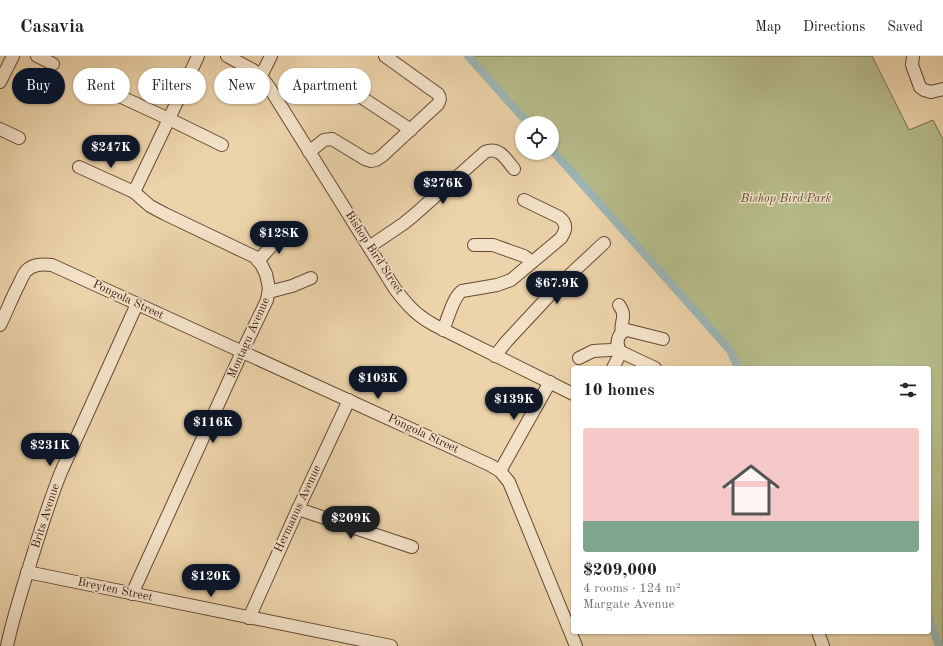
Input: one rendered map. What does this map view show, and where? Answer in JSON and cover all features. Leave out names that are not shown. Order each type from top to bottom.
[{"type":"street","points":[[0,82],[13,56]]},
{"type":"street","points":[[37,56],[53,64]]},
{"type":"street","points":[[134,192],[198,56]]},
{"type":"street","name":"Bishop Bird Street","points":[[227,56],[249,68]]},
{"type":"street","points":[[266,68],[271,56]]},
{"type":"street","points":[[309,152],[324,140],[332,139],[365,159],[376,160],[435,108],[440,100],[438,94],[385,56]]},
{"type":"street","points":[[913,56],[912,65],[920,87],[930,92],[943,89]]},
{"type":"street","name":"Bishop Bird Street","points":[[270,89],[395,289],[405,302],[421,317],[443,330],[571,393]]},
{"type":"street","points":[[130,101],[222,145]]},
{"type":"street","points":[[371,104],[411,130]]},
{"type":"street","points":[[0,129],[19,138]]},
{"type":"street","points":[[369,247],[413,216],[485,152],[490,150],[499,152],[514,169]]},
{"type":"street","points":[[79,167],[134,192],[150,206],[229,239],[255,257],[258,261],[281,233]]},
{"type":"street","points":[[443,330],[456,297],[462,290],[497,285],[511,280],[561,238],[564,233],[565,225],[563,220],[524,200]]},
{"type":"street","points":[[495,356],[518,328],[560,284],[604,243]]},
{"type":"street","points":[[474,245],[494,245],[524,256],[532,262]]},
{"type":"street","name":"Montagu Avenue","points":[[132,594],[267,300],[269,288],[266,274],[258,261]]},
{"type":"street","name":"Pongola Street","points":[[0,325],[26,271],[37,264],[52,265],[490,465],[500,471],[509,482],[571,634]]},
{"type":"street","points":[[269,292],[292,286],[311,278]]},
{"type":"street","name":"Brits Avenue","points":[[7,646],[27,572],[52,492],[137,304]]},
{"type":"street","points":[[614,366],[620,350],[618,342],[619,336],[622,332],[621,328],[624,314],[619,305]]},
{"type":"street","points":[[622,332],[627,330],[633,331],[663,339]]},
{"type":"street","points":[[579,358],[593,351],[620,350],[651,366]]},
{"type":"street","points":[[500,471],[550,382]]},
{"type":"street","name":"Hermanus Avenue","points":[[249,618],[349,400]]},
{"type":"street","points":[[298,509],[412,547]]},
{"type":"street","name":"Breyten Street","points":[[27,572],[389,646]]},
{"type":"street","name":"Pongola Street","points":[[571,634],[576,646]]},
{"type":"street","points":[[819,634],[823,646]]},
{"type":"green space","name":"Bishop Bird Park","points":[[468,56],[872,56],[909,130],[933,120],[943,139],[943,646],[939,646],[931,624],[931,366],[737,366],[730,350],[559,158],[559,116],[522,116]]},
{"type":"waterway","points":[[468,56],[522,116]]},
{"type":"waterway","points":[[559,158],[730,350],[737,366]]},
{"type":"waterway","points":[[931,624],[939,646]]}]
